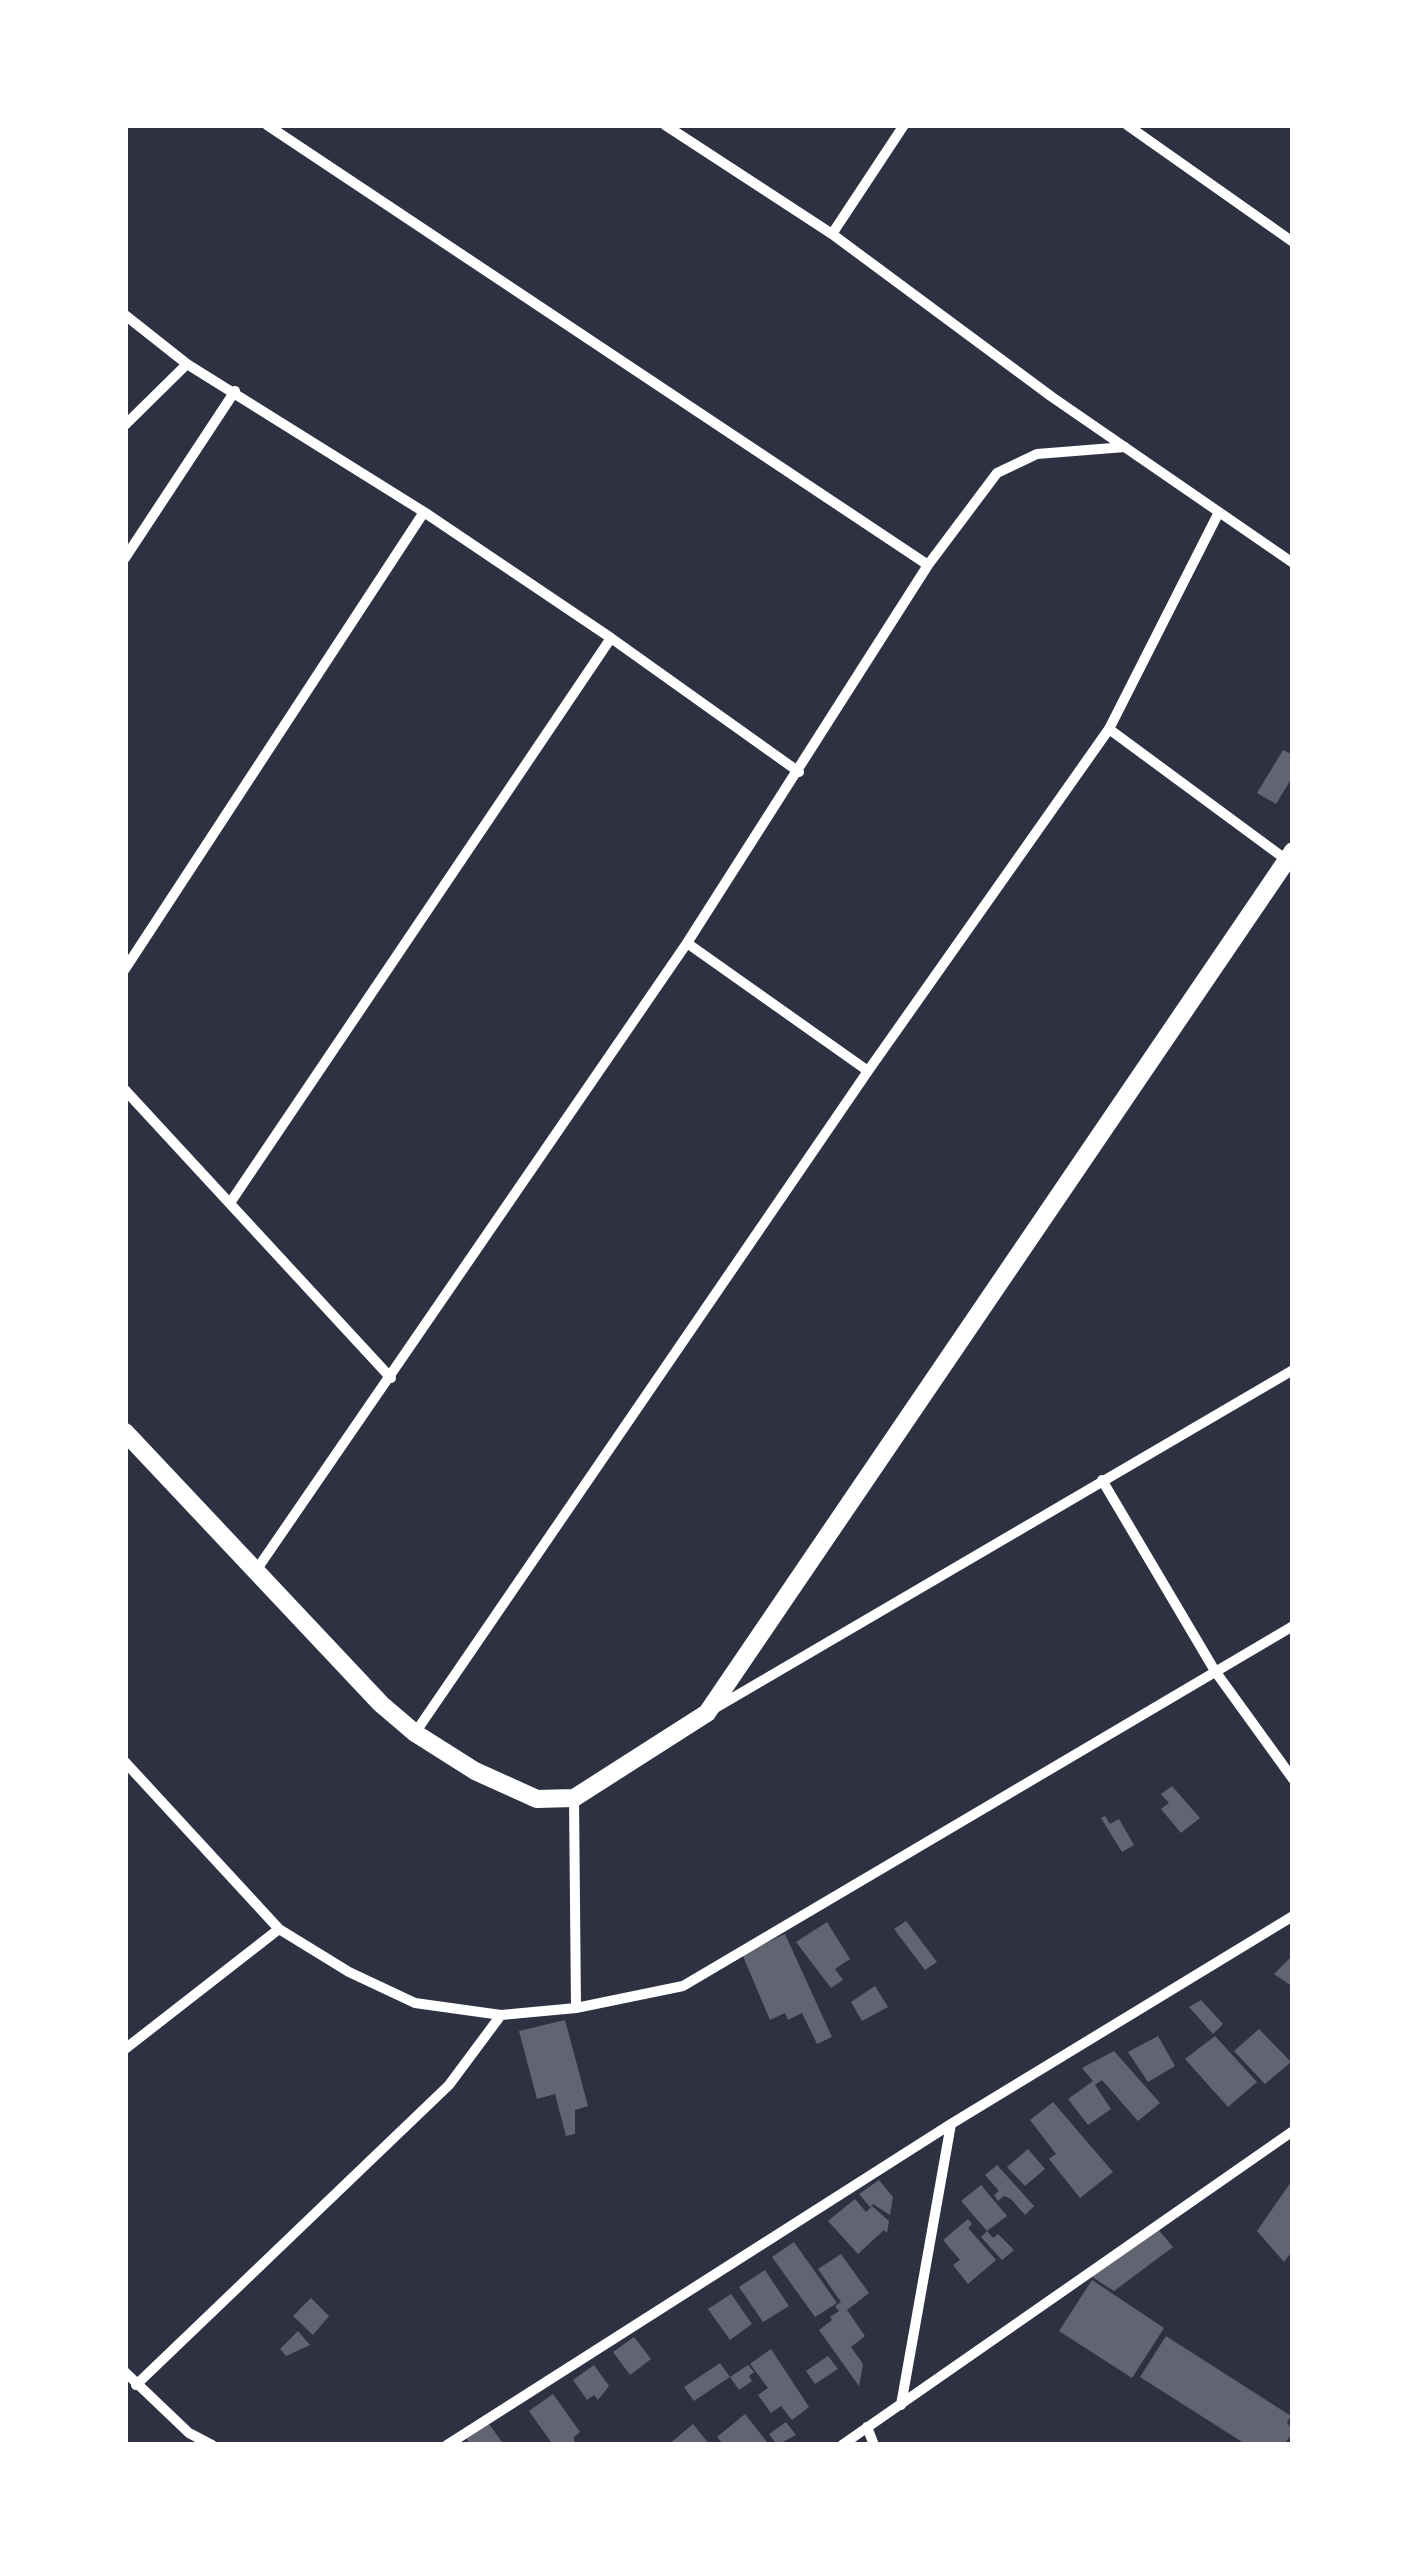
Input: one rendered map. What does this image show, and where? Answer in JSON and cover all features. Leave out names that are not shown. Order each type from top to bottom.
[{"type":"street","points":[[267,125],[928,566]]},
{"type":"street","points":[[665,125],[832,234],[1218,514],[1293,563]]},
{"type":"street","points":[[832,234],[904,125]]},
{"type":"street","points":[[1126,125],[1293,242]]},
{"type":"street","points":[[125,315],[187,364],[424,512],[612,638],[799,772]]},
{"type":"street","points":[[125,425],[187,364]]},
{"type":"street","points":[[125,558],[234,392]]},
{"type":"street","points":[[255,1572],[687,943],[928,566],[997,473],[1012,462],[1037,454],[1125,447]]},
{"type":"street","points":[[125,969],[424,512]]},
{"type":"street","points":[[415,1734],[868,1071],[1109,730],[1218,514]]},
{"type":"street","points":[[230,1203],[612,638]]},
{"type":"street","points":[[707,1713],[1291,858],[1109,730]]},
{"type":"street","points":[[687,943],[868,1071]]},
{"type":"street","points":[[125,1090],[391,1378]]},
{"type":"street","points":[[125,1432],[255,1572],[415,1734],[475,1771],[538,1799],[574,1798],[707,1713],[1293,1370]]},
{"type":"street","points":[[1102,1480],[1215,1671],[1293,1780]]},
{"type":"street","points":[[125,1762],[279,1929],[349,1972],[415,2003],[502,2016],[576,2008],[683,1986],[1293,1626]]},
{"type":"street","points":[[574,1798],[576,2008]]},
{"type":"street","points":[[447,2445],[951,2124],[1293,1916]]},
{"type":"street","points":[[125,2049],[279,1929]]},
{"type":"street","points":[[136,2385],[449,2086],[502,2016]]},
{"type":"street","points":[[901,2406],[951,2124]]},
{"type":"street","points":[[842,2445],[1293,2131]]},
{"type":"street","points":[[125,2372],[189,2433],[212,2445]]},
{"type":"street","points":[[867,2427],[874,2445]]},
{"type":"building","points":[[1283,750],[1293,755],[1293,776],[1276,804],[1257,793]]},
{"type":"building","points":[[1172,1786],[1200,1818],[1181,1833],[1161,1809],[1169,1803],[1161,1794]]},
{"type":"building","points":[[1105,1816],[1110,1824],[1119,1819],[1134,1845],[1122,1852],[1101,1818]]},
{"type":"building","points":[[906,1921],[937,1962],[925,1970],[894,1929]]},
{"type":"building","points":[[827,1922],[850,1959],[835,1969],[843,1980],[831,1988],[796,1942]]},
{"type":"building","points":[[785,1934],[832,2037],[817,2044],[802,2013],[788,2020],[785,2013],[770,2020],[742,1954]]},
{"type":"building","points":[[1293,1955],[1293,1987],[1274,1974]]},
{"type":"building","points":[[875,1986],[888,2007],[862,2021],[851,2002]]},
{"type":"building","points":[[1201,2000],[1223,2024],[1213,2034],[1189,2007]]},
{"type":"building","points":[[565,2020],[588,2106],[575,2110],[575,2134],[566,2136],[555,2094],[537,2099],[519,2031]]},
{"type":"building","points":[[1259,2029],[1291,2062],[1265,2084],[1234,2051]]},
{"type":"building","points":[[1158,2036],[1175,2066],[1148,2082],[1128,2052]]},
{"type":"building","points":[[1215,2036],[1257,2082],[1228,2107],[1185,2059]]},
{"type":"building","points":[[1114,2051],[1160,2103],[1138,2121],[1102,2080],[1095,2085],[1111,2109],[1088,2125],[1068,2099],[1093,2081],[1082,2068]]},
{"type":"building","points":[[1053,2102],[1113,2172],[1080,2198],[1049,2159],[1056,2154],[1030,2120]]},
{"type":"building","points":[[1028,2149],[1045,2169],[1025,2186],[1007,2167]]},
{"type":"building","points":[[997,2165],[1034,2206],[1025,2215],[1011,2199],[1004,2196],[998,2201],[994,2195],[999,2191],[985,2175]]},
{"type":"building","points":[[1293,2179],[1293,2250],[1284,2262],[1257,2231]]},
{"type":"building","points":[[879,2180],[893,2197],[890,2215],[873,2204],[870,2207],[859,2194]]},
{"type":"building","points":[[981,2185],[1007,2216],[987,2231],[961,2201]]},
{"type":"building","points":[[855,2199],[866,2212],[872,2206],[889,2221],[887,2233],[884,2230],[858,2254],[828,2221]]},
{"type":"building","points":[[968,2219],[972,2224],[968,2228],[996,2260],[968,2284],[953,2265],[960,2260],[943,2240]]},
{"type":"building","points":[[1156,2227],[1173,2247],[1114,2291],[1089,2275]]},
{"type":"building","points":[[987,2231],[993,2238],[998,2234],[1014,2250],[1002,2260],[981,2237]]},
{"type":"building","points":[[794,2242],[837,2303],[815,2317],[772,2257]]},
{"type":"building","points":[[841,2254],[869,2293],[847,2310],[865,2336],[851,2347],[863,2364],[859,2386],[819,2330],[832,2320],[830,2317],[839,2311],[835,2306],[841,2302],[818,2269]]},
{"type":"building","points":[[765,2270],[789,2306],[763,2322],[739,2287]]},
{"type":"building","points":[[1092,2280],[1164,2328],[1132,2378],[1059,2331]]},
{"type":"building","points":[[731,2294],[752,2324],[730,2340],[708,2309]]},
{"type":"building","points":[[311,2298],[329,2316],[313,2335],[293,2316]]},
{"type":"building","points":[[298,2331],[310,2345],[286,2356],[280,2349]]},
{"type":"building","points":[[1166,2336],[1291,2416],[1287,2422],[1293,2432],[1284,2445],[1247,2445],[1140,2377]]},
{"type":"building","points":[[634,2337],[651,2359],[630,2375],[613,2352]]},
{"type":"building","points":[[771,2349],[809,2407],[792,2420],[781,2406],[771,2413],[758,2395],[768,2388],[750,2364]]},
{"type":"building","points":[[828,2356],[838,2369],[815,2384],[806,2371]]},
{"type":"building","points":[[720,2363],[730,2377],[694,2401],[684,2387]]},
{"type":"building","points":[[594,2365],[609,2386],[598,2400],[594,2395],[587,2400],[573,2380]]},
{"type":"building","points":[[748,2365],[754,2372],[749,2376],[752,2381],[739,2390],[730,2377]]},
{"type":"building","points":[[553,2394],[580,2432],[574,2437],[575,2445],[553,2445],[529,2411]]},
{"type":"building","points":[[745,2414],[767,2442],[724,2445],[717,2437]]},
{"type":"building","points":[[487,2421],[504,2445],[471,2445],[465,2437]]},
{"type":"building","points":[[786,2422],[796,2435],[777,2445],[769,2434]]},
{"type":"building","points":[[693,2424],[710,2445],[668,2445]]}]
